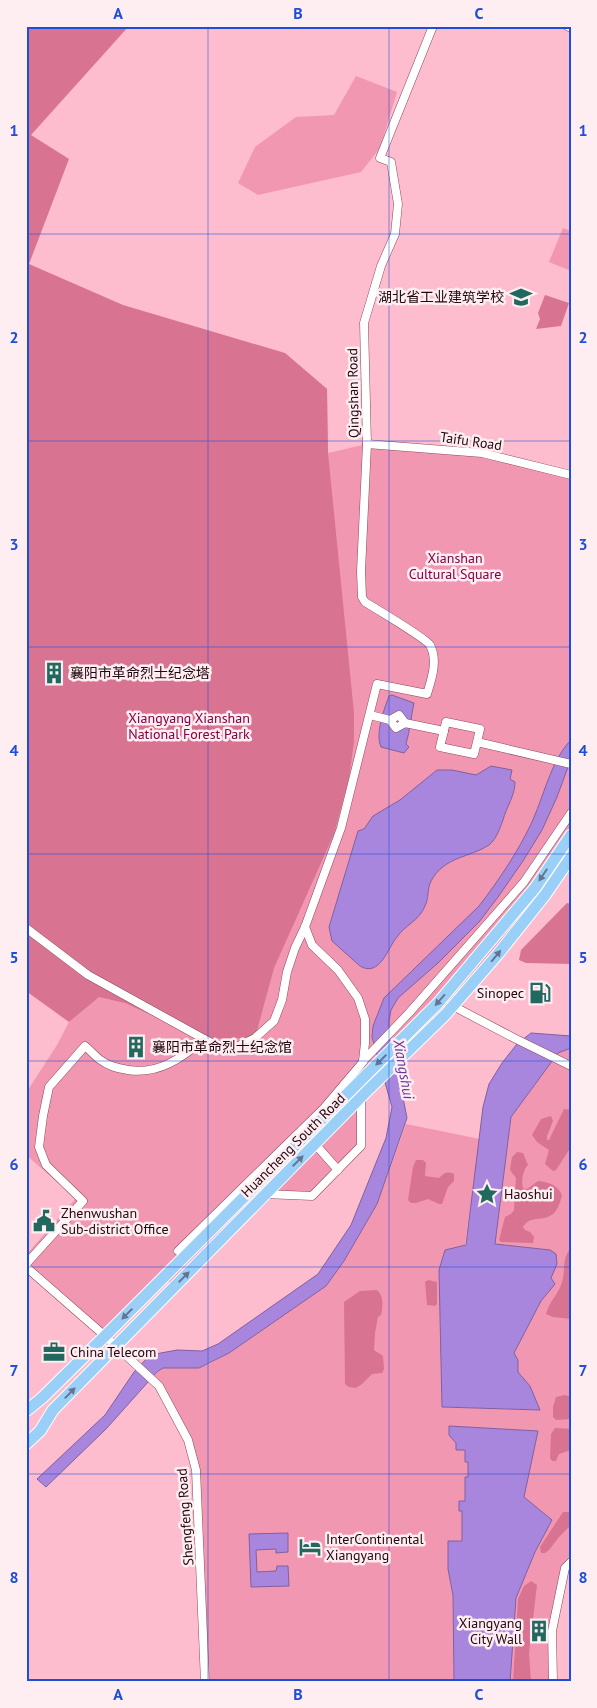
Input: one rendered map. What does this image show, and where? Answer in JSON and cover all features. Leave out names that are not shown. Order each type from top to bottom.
[{"type":"highway","name":"Huancheng South Road","points":[[26,1413],[106,1336],[438,1003],[535,888],[571,835]]},
{"type":"highway","name":"Huancheng South Road","points":[[26,1444],[40,1431],[53,1410],[453,1006],[545,895],[571,857]]},
{"type":"highway","points":[[26,1438],[53,1410]]},
{"type":"street","name":"Qingshan Road","points":[[370,715],[376,684],[427,694],[434,667],[434,658],[429,643],[365,602],[362,597],[361,571],[367,444],[364,323],[381,266],[395,234],[398,204],[391,162],[380,158],[433,26]]},
{"type":"street","name":"Taifu Road","points":[[367,444],[482,452],[571,475]]},
{"type":"street","points":[[26,928],[88,975],[204,1040],[228,1051],[255,1038],[274,1021],[282,1000],[294,948],[305,927],[341,828],[370,715],[390,720],[399,715],[407,724],[444,731]]},
{"type":"street","points":[[446,722],[480,729],[477,742],[474,754],[440,747],[446,722]]},
{"type":"street","points":[[477,742],[571,764]]},
{"type":"street","points":[[178,1250],[324,1108],[363,1061],[524,882],[571,813]]},
{"type":"street","points":[[305,927],[312,945],[338,970],[358,998],[365,1019],[366,1043],[363,1061]]},
{"type":"street","points":[[453,1006],[571,1066]]},
{"type":"street","points":[[26,1266],[83,1201],[46,1165],[39,1147],[42,1116],[49,1087],[85,1046],[99,1059],[114,1068],[145,1071],[165,1067],[188,1054],[204,1040]]},
{"type":"street","points":[[266,1194],[312,1196],[338,1170],[361,1146],[365,1094]]},
{"type":"street","points":[[315,1144],[338,1170]]},
{"type":"street","name":"Shengfeng Road","points":[[26,1266],[106,1336],[159,1386],[188,1440],[196,1470],[205,1682]]},
{"type":"street","points":[[553,1682],[552,1631],[565,1568],[571,1562]]},
{"type":"green space","name":"Xiangyang Xianshan National Forest Park","points":[[26,26],[129,26],[31,135],[69,159],[29,264],[123,305],[285,353],[327,389],[328,453],[354,713],[354,742],[349,778],[334,834],[274,968],[255,1038],[204,1039],[125,1003],[99,997],[69,1022],[26,991]]},
{"type":"green space","points":[[356,76],[397,92],[380,148],[361,172],[258,195],[238,183],[255,147],[296,117],[334,115]]},
{"type":"green space","points":[[563,228],[571,231],[571,271],[549,262]]},
{"type":"green space","points":[[545,295],[569,303],[561,326],[536,329],[540,319],[538,313]]},
{"type":"green space","name":"Xianshan Cultural Square","points":[[285,353],[327,389],[328,453],[367,444],[482,453],[571,475],[571,857],[498,954],[361,1097],[361,1146],[312,1196],[265,1194],[174,1287],[166,1279],[105,1336],[26,1267],[26,1255],[76,1198],[26,1155],[26,1093],[57,1045],[69,1022],[98,996],[26,375]]},
{"type":"green space","points":[[567,903],[571,904],[571,964],[526,963],[519,960],[521,950]]},
{"type":"green space","points":[[571,1048],[571,1562],[565,1568],[552,1631],[553,1682],[510,1682],[516,1598],[535,1552],[552,1520],[524,1497],[538,1431],[465,1450],[465,1461],[468,1462],[468,1477],[465,1477],[465,1501],[459,1501],[462,1510],[462,1541],[452,1541],[448,1569],[453,1595],[454,1682],[205,1682],[196,1470],[188,1440],[159,1386],[150,1379],[163,1368],[199,1368],[209,1364],[229,1353],[326,1286],[344,1261],[377,1204],[406,1124],[480,1139],[442,1407],[540,1410],[530,1386],[518,1372],[518,1360],[514,1353],[541,1301],[555,1284],[550,1278],[557,1264],[550,1250],[495,1245],[511,1117],[558,1053]]},
{"type":"green space","points":[[564,1109],[571,1110],[571,1147],[556,1170],[553,1171],[545,1164],[549,1150],[537,1142],[532,1135],[541,1119],[551,1116],[553,1121],[547,1136],[547,1140],[549,1140]]},
{"type":"green space","points":[[517,1152],[523,1153],[528,1165],[523,1176],[523,1188],[527,1189],[538,1181],[546,1182],[556,1187],[562,1196],[558,1208],[553,1214],[545,1218],[529,1221],[523,1227],[534,1237],[533,1243],[501,1242],[499,1240],[505,1217],[514,1210],[516,1178],[510,1170],[512,1157]]},
{"type":"green space","points":[[416,1160],[423,1160],[426,1163],[425,1176],[439,1178],[446,1173],[454,1174],[454,1181],[448,1187],[442,1204],[428,1199],[416,1203],[411,1203],[408,1200],[413,1167]]},
{"type":"green space","points":[[571,1248],[571,1319],[553,1317],[546,1314],[549,1305],[561,1286],[565,1261]]},
{"type":"green space","points":[[428,1280],[437,1282],[437,1304],[435,1306],[427,1305],[425,1282]]},
{"type":"green space","points":[[377,1290],[382,1298],[382,1305],[375,1333],[374,1350],[383,1356],[384,1369],[382,1373],[372,1374],[356,1388],[349,1387],[345,1384],[344,1302],[360,1291]]},
{"type":"green space","points":[[565,1395],[571,1397],[571,1419],[556,1420],[553,1417],[553,1407],[556,1397]]},
{"type":"green space","points":[[555,1428],[571,1429],[571,1450],[559,1454],[556,1461],[552,1461],[550,1458],[551,1434]]},
{"type":"green space","points":[[563,1512],[571,1512],[571,1525],[549,1550],[541,1553],[540,1547]]},
{"type":"green space","points":[[531,1581],[537,1585],[529,1653],[531,1682],[513,1682],[518,1599],[524,1586]]},
{"type":"shaded area","points":[[392,695],[414,703],[406,744],[409,747],[404,753],[381,747],[379,741],[383,715],[389,696]]},
{"type":"shaded area","name":"Xiangshui","points":[[571,740],[571,759],[557,797],[542,830],[523,861],[479,922],[438,963],[398,998],[391,1010],[389,1027],[407,1118],[377,1204],[344,1261],[326,1286],[229,1353],[199,1368],[163,1368],[157,1372],[106,1429],[46,1487],[37,1479],[105,1415],[134,1372],[150,1355],[177,1350],[202,1351],[218,1344],[318,1274],[351,1225],[386,1138],[392,1107],[372,1037],[373,1026],[384,998],[479,906],[493,887],[526,834],[558,758]]},
{"type":"shaded area","points":[[491,766],[512,770],[510,779],[515,782],[512,797],[495,838],[489,845],[458,858],[443,867],[431,881],[426,903],[422,911],[400,933],[383,960],[373,968],[367,969],[360,966],[332,941],[329,927],[358,831],[364,829],[373,816],[400,800],[437,770],[452,770],[476,775]]},
{"type":"shaded area","name":"Haoshui","points":[[531,1033],[571,1036],[571,1048],[558,1053],[511,1117],[495,1244],[550,1250],[556,1254],[557,1264],[551,1278],[555,1284],[541,1301],[514,1353],[518,1360],[518,1372],[530,1386],[540,1410],[442,1407],[439,1270],[445,1250],[466,1245],[483,1107],[489,1084],[517,1044]]},
{"type":"shaded area","points":[[449,1426],[538,1431],[524,1497],[552,1520],[535,1552],[516,1598],[510,1682],[454,1682],[453,1595],[448,1569],[448,1541],[462,1541],[462,1511],[459,1511],[459,1501],[465,1501],[465,1477],[468,1477],[468,1462],[465,1462],[465,1450],[456,1450],[456,1443],[449,1435]]},
{"type":"shaded area","points":[[288,1533],[288,1552],[276,1553],[276,1549],[256,1550],[257,1572],[276,1571],[277,1566],[288,1566],[289,1586],[251,1587],[249,1534]]},
{"type":"place","name":"湖北省工业建筑学校","points":[[521,297]]},
{"type":"place","name":"襄阳市革命烈士纪念塔","points":[[54,673]]},
{"type":"place","name":"Sinopec","points":[[540,993]]},
{"type":"place","name":"襄阳市革命烈士纪念馆","points":[[136,1047]]},
{"type":"place","name":"Haoshui","points":[[487,1194]]},
{"type":"place","name":"Zhenwushan Sub-district Office","points":[[44,1221]]},
{"type":"place","name":"China Telecom","points":[[54,1352]]},
{"type":"place","name":"InterContinental Xiangyang","points":[[310,1547]]},
{"type":"place","name":"Xiangyang City Wall","points":[[539,1631]]}]
